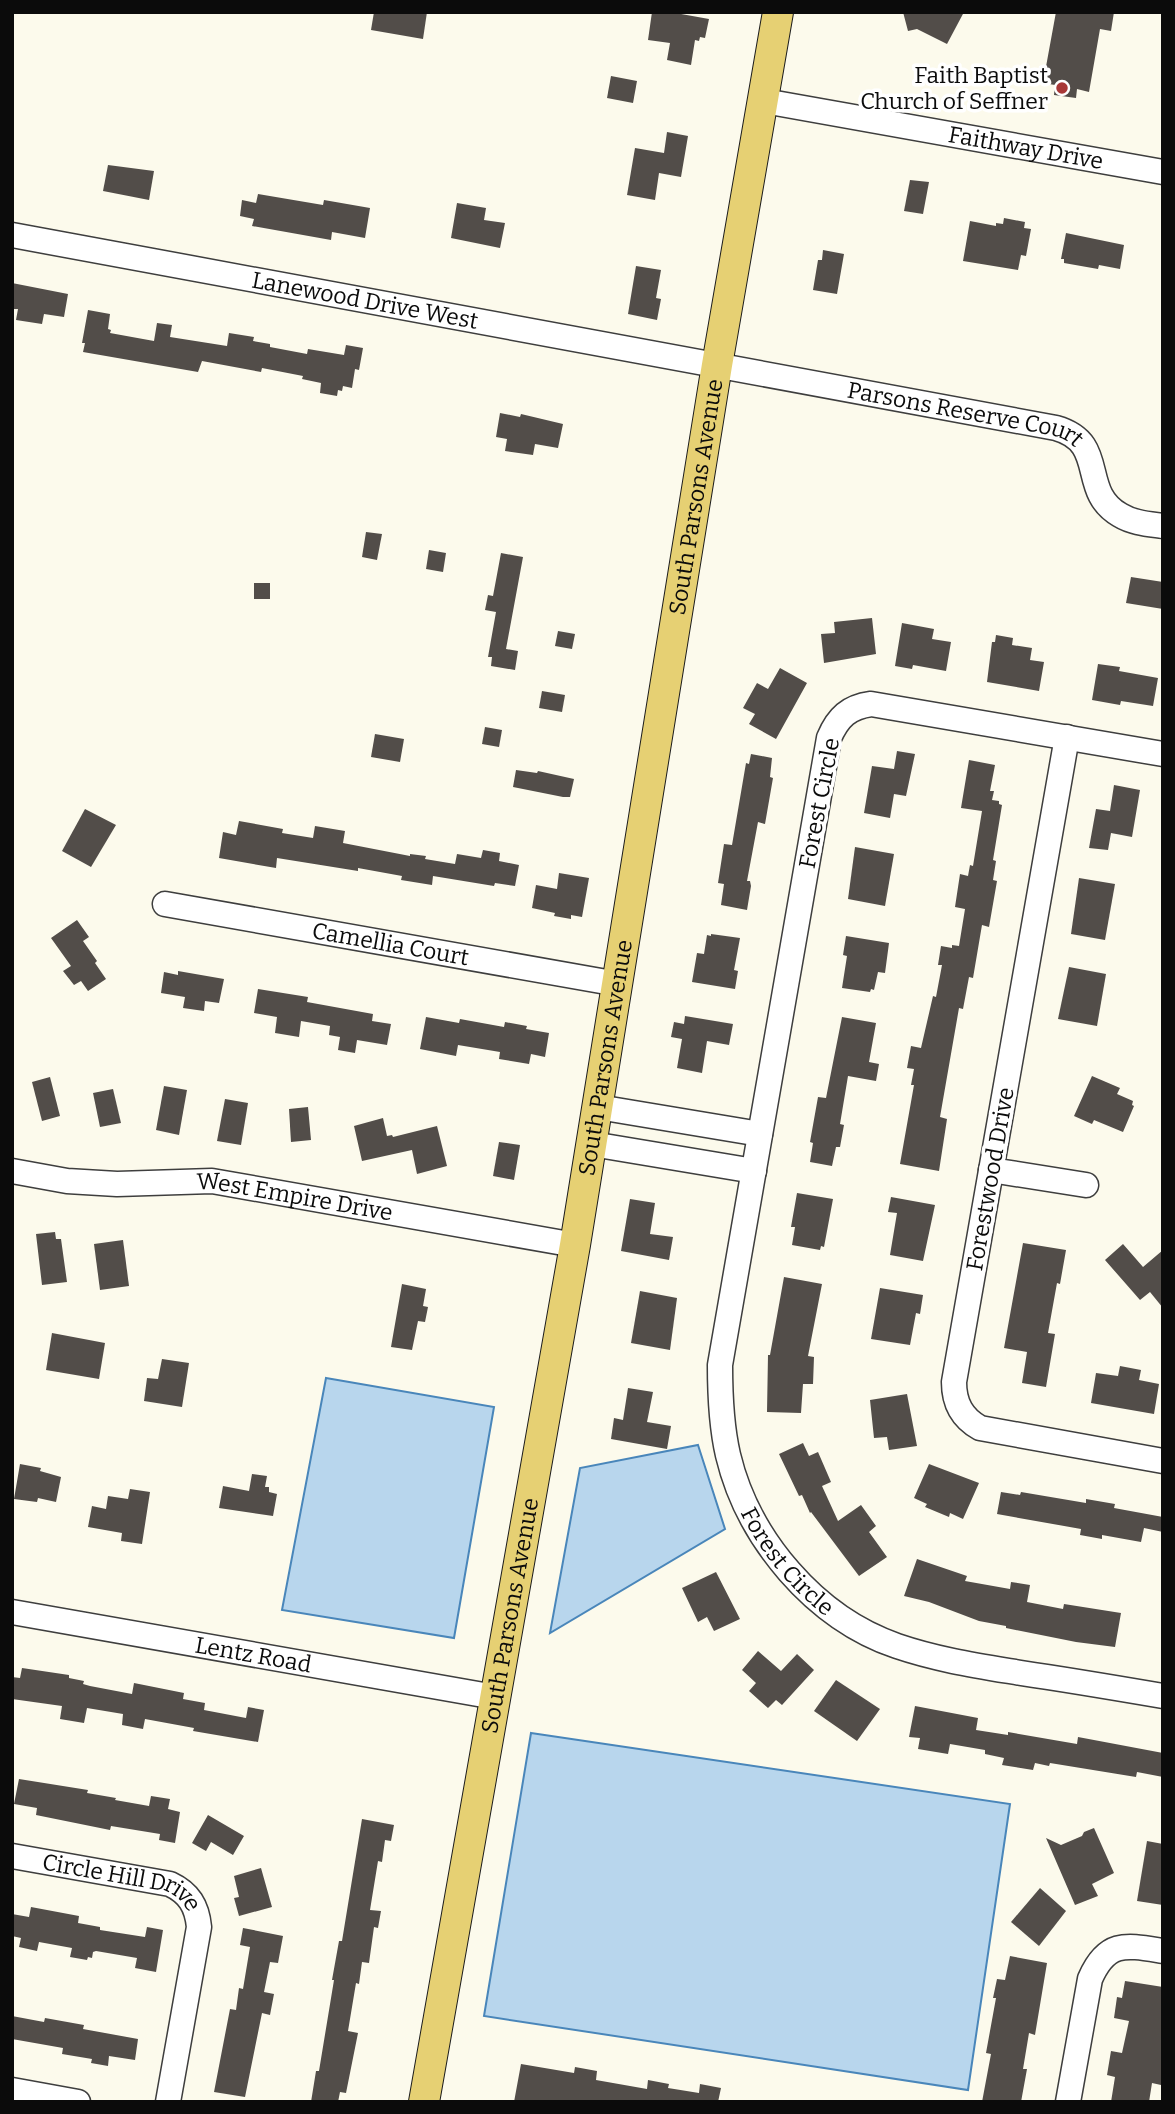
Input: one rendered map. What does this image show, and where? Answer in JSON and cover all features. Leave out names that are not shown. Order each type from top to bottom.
[{"type":"main road","name":"South Parsons Avenue","points":[[424,2102],[575,1245],[717,365],[778,12]]},
{"type":"street","name":"Faithway Drive","points":[[764,101],[1163,172]]},
{"type":"street","name":"Lanewood Drive West","points":[[12,235],[717,365]]},
{"type":"street","name":"Parsons Reserve Court","points":[[717,365],[1068,431],[1086,447],[1094,483],[1109,506],[1121,516],[1163,526]]},
{"type":"street","name":"Forest Circle","points":[[1163,754],[871,704],[855,706],[835,724],[829,738],[720,1365],[721,1413],[729,1456],[741,1494],[760,1532],[784,1565],[815,1597],[849,1623],[894,1645],[940,1660],[1163,1696]]},
{"type":"street","name":"Forestwood Drive","points":[[1067,737],[954,1382],[954,1397],[968,1422],[980,1428],[1163,1461]]},
{"type":"street","name":"Camellia Court","points":[[165,904],[618,984]]},
{"type":"street","points":[[598,1107],[760,1134]]},
{"type":"street","points":[[592,1144],[754,1171]]},
{"type":"street","name":"West Empire Drive","points":[[12,1171],[67,1181],[117,1184],[212,1181],[575,1245]]},
{"type":"street","points":[[991,1171],[1086,1185]]},
{"type":"street","name":"Lentz Road","points":[[12,1612],[495,1697]]},
{"type":"street","name":"Circle Hill Drive","points":[[12,1856],[170,1884],[182,1890],[191,1900],[197,1912],[199,1927],[168,2102]]},
{"type":"street","points":[[1068,2102],[1090,1979],[1096,1966],[1103,1955],[1115,1948],[1131,1946],[1163,1951]]},
{"type":"street","points":[[12,2090],[78,2102]]},
{"type":"water","points":[[326,1378],[494,1407],[454,1638],[282,1610]]},
{"type":"water","points":[[698,1445],[725,1529],[550,1633],[580,1468]]},
{"type":"water","points":[[531,1733],[1010,1804],[968,2090],[484,2016]]},
{"type":"building","points":[[374,12],[427,12],[423,39],[371,30]]},
{"type":"building","points":[[652,12],[670,12],[709,19],[705,38],[695,40],[691,65],[667,60],[670,43],[648,40]]},
{"type":"building","points":[[903,12],[964,12],[947,44],[917,29],[908,31]]},
{"type":"building","name":"Faith Baptist Church of Seffner","points":[[1056,12],[1114,12],[1111,31],[1100,29],[1089,92],[1077,89],[1076,98],[1054,95],[1055,85],[1043,83]]},
{"type":"building","points":[[611,76],[637,81],[633,103],[607,98]]},
{"type":"building","points":[[667,132],[688,136],[681,177],[659,173],[655,200],[627,195],[635,148],[664,153]]},
{"type":"building","points":[[108,165],[154,171],[149,200],[103,191]]},
{"type":"building","points":[[910,180],[929,182],[923,214],[904,211]]},
{"type":"building","points":[[258,194],[323,205],[324,200],[370,208],[365,238],[332,232],[331,240],[252,226],[254,219],[240,216],[242,200],[256,203]]},
{"type":"building","points":[[457,203],[486,208],[484,220],[505,223],[500,248],[451,238]]},
{"type":"building","points":[[1004,218],[1025,222],[1024,228],[1031,229],[1026,256],[1021,255],[1018,270],[963,261],[970,221],[996,226],[996,223],[1003,224]]},
{"type":"building","points":[[1066,233],[1124,245],[1120,269],[1099,265],[1098,269],[1064,263],[1064,259],[1061,259]]},
{"type":"building","points":[[823,250],[844,254],[837,294],[813,290],[818,260],[822,260]]},
{"type":"building","points":[[636,266],[661,270],[656,298],[661,299],[657,320],[628,314]]},
{"type":"building","points":[[12,283],[68,294],[64,317],[44,314],[42,324],[16,320],[18,309],[12,309]]},
{"type":"building","points":[[88,310],[110,314],[110,333],[154,341],[157,323],[172,325],[170,337],[227,346],[229,333],[254,337],[253,341],[270,344],[270,347],[307,354],[308,349],[344,355],[346,345],[363,348],[359,370],[355,369],[352,388],[343,386],[342,391],[338,390],[337,396],[320,393],[321,383],[302,379],[303,376],[262,368],[261,372],[202,361],[198,372],[83,352]]},
{"type":"building","points":[[500,413],[520,417],[521,414],[563,424],[558,448],[535,444],[533,455],[505,451],[507,439],[496,437]]},
{"type":"building","points":[[366,532],[382,534],[377,560],[362,557]]},
{"type":"building","points":[[429,550],[446,553],[443,572],[426,569]]},
{"type":"building","points":[[501,553],[523,557],[506,649],[518,651],[515,670],[491,666],[492,657],[488,657],[496,612],[485,610],[488,595],[493,596]]},
{"type":"building","points":[[1131,577],[1163,582],[1163,609],[1126,603]]},
{"type":"building","points":[[254,583],[270,583],[270,599],[254,599]]},
{"type":"building","points":[[872,618],[876,654],[824,663],[821,634],[835,633],[834,622]]},
{"type":"building","points":[[902,623],[934,629],[932,639],[951,642],[946,671],[913,665],[912,669],[895,666]]},
{"type":"building","points":[[558,631],[575,634],[572,649],[555,646]]},
{"type":"building","points":[[996,635],[1013,638],[1012,645],[1032,648],[1030,660],[1044,662],[1039,691],[987,682],[992,642],[995,642]]},
{"type":"building","points":[[1098,664],[1158,678],[1153,706],[1121,701],[1120,705],[1092,700]]},
{"type":"building","points":[[780,668],[807,683],[776,739],[749,724],[755,714],[743,708],[757,683],[768,689]]},
{"type":"building","points":[[542,691],[565,695],[562,712],[539,708]]},
{"type":"building","points":[[485,727],[502,730],[499,747],[482,744]]},
{"type":"building","points":[[375,734],[404,739],[400,762],[371,757]]},
{"type":"building","points":[[897,751],[915,754],[906,796],[894,794],[890,818],[864,813],[872,766],[894,769]]},
{"type":"building","points":[[751,754],[772,758],[770,777],[773,778],[765,824],[758,822],[747,881],[750,881],[751,886],[747,910],[721,905],[724,884],[718,883],[724,844],[732,845],[746,763],[749,764]]},
{"type":"building","points":[[969,760],[995,765],[990,791],[994,791],[992,800],[999,801],[1002,805],[993,860],[996,861],[993,880],[997,881],[989,927],[982,925],[973,978],[969,977],[963,1009],[959,1008],[940,1117],[947,1119],[939,1171],[900,1164],[914,1085],[911,1085],[914,1069],[907,1068],[911,1046],[921,1048],[933,996],[936,997],[942,965],[938,965],[941,946],[959,946],[965,909],[955,907],[960,874],[968,876],[970,865],[973,866],[982,811],[961,808]]},
{"type":"building","points":[[516,770],[538,771],[574,779],[570,797],[513,787]]},
{"type":"building","points":[[1114,785],[1140,790],[1132,837],[1111,833],[1108,850],[1089,848],[1096,809],[1110,811]]},
{"type":"building","points":[[85,809],[116,825],[91,867],[62,851]]},
{"type":"building","points":[[239,821],[313,838],[315,826],[345,831],[343,843],[410,856],[426,856],[425,859],[455,864],[457,854],[481,858],[483,850],[500,853],[499,861],[519,865],[515,886],[495,883],[494,886],[433,876],[432,885],[358,868],[358,871],[277,858],[276,868],[219,858],[223,832],[236,835]]},
{"type":"building","points":[[855,847],[894,854],[885,906],[848,899]]},
{"type":"building","points":[[559,873],[589,878],[582,917],[571,915],[571,919],[554,916],[555,913],[532,908],[536,885],[557,889]]},
{"type":"building","points":[[1079,878],[1115,884],[1105,940],[1071,934]]},
{"type":"building","points":[[77,920],[89,937],[83,941],[106,979],[88,991],[81,981],[74,985],[63,971],[71,966],[51,938]]},
{"type":"building","points":[[707,935],[740,938],[734,970],[738,971],[735,989],[692,982],[697,953],[704,954]]},
{"type":"building","points":[[846,936],[889,943],[885,973],[878,972],[874,990],[871,989],[870,992],[842,988],[847,956],[843,955]]},
{"type":"building","points":[[1069,967],[1106,974],[1097,1026],[1058,1019]]},
{"type":"building","points":[[178,971],[224,979],[219,1003],[205,1001],[204,1011],[183,1008],[185,997],[161,993],[164,972],[178,975]]},
{"type":"building","points":[[258,989],[308,997],[307,1002],[373,1014],[372,1021],[391,1024],[387,1045],[357,1040],[355,1053],[338,1050],[340,1037],[329,1035],[330,1026],[301,1021],[299,1037],[275,1033],[277,1017],[254,1013]]},
{"type":"building","points":[[685,1016],[733,1024],[729,1045],[707,1041],[702,1073],[677,1068],[682,1039],[671,1037],[674,1022],[684,1024]]},
{"type":"building","points":[[426,1017],[459,1023],[460,1019],[504,1027],[505,1022],[549,1033],[545,1057],[531,1054],[529,1064],[499,1059],[500,1052],[458,1045],[456,1056],[420,1049]]},
{"type":"building","points":[[842,1017],[876,1023],[869,1062],[879,1064],[876,1081],[848,1076],[840,1124],[844,1125],[840,1147],[836,1147],[832,1166],[810,1162],[813,1143],[810,1142],[818,1097],[826,1098]]},
{"type":"building","points":[[1092,1076],[1120,1088],[1117,1094],[1133,1101],[1134,1106],[1123,1132],[1094,1120],[1092,1124],[1074,1116]]},
{"type":"building","points":[[50,1077],[60,1116],[42,1121],[32,1082]]},
{"type":"building","points":[[164,1086],[187,1090],[179,1135],[156,1130]]},
{"type":"building","points":[[113,1089],[121,1123],[100,1127],[93,1093]]},
{"type":"building","points":[[225,1099],[248,1103],[241,1145],[217,1141]]},
{"type":"building","points":[[308,1107],[311,1140],[291,1142],[289,1109]]},
{"type":"building","points":[[383,1118],[387,1136],[393,1137],[437,1126],[447,1166],[417,1174],[412,1150],[362,1161],[354,1126]]},
{"type":"building","points":[[499,1142],[520,1145],[514,1180],[493,1176]]},
{"type":"building","points":[[797,1193],[833,1199],[824,1247],[821,1246],[820,1250],[792,1245],[795,1227],[791,1227]]},
{"type":"building","points":[[891,1197],[935,1205],[923,1261],[890,1255],[897,1213],[888,1212]]},
{"type":"building","points":[[630,1199],[655,1203],[650,1234],[673,1237],[669,1260],[621,1251]]},
{"type":"building","points":[[55,1232],[56,1239],[61,1239],[67,1282],[42,1285],[36,1234]]},
{"type":"building","points":[[123,1240],[129,1286],[100,1290],[94,1244]]},
{"type":"building","points":[[1023,1243],[1066,1250],[1048,1333],[1055,1334],[1046,1387],[1022,1383],[1027,1352],[1004,1348]]},
{"type":"building","points":[[1123,1244],[1143,1267],[1163,1250],[1163,1308],[1150,1292],[1140,1300],[1105,1260]]},
{"type":"building","points":[[784,1277],[822,1284],[808,1356],[814,1357],[813,1384],[803,1384],[801,1413],[767,1412],[768,1355]]},
{"type":"building","points":[[402,1284],[426,1289],[423,1306],[428,1307],[425,1322],[418,1321],[412,1350],[391,1347]]},
{"type":"building","points":[[880,1288],[923,1295],[920,1314],[916,1313],[910,1345],[871,1339]]},
{"type":"building","points":[[640,1291],[677,1298],[670,1350],[631,1343]]},
{"type":"building","points":[[52,1333],[105,1343],[99,1379],[46,1370]]},
{"type":"building","points":[[162,1359],[189,1363],[182,1407],[144,1401],[147,1378],[158,1379]]},
{"type":"building","points":[[1120,1366],[1141,1370],[1139,1380],[1159,1384],[1154,1414],[1091,1403],[1096,1373],[1118,1376]]},
{"type":"building","points":[[628,1388],[653,1392],[647,1422],[671,1426],[667,1449],[611,1439],[614,1418],[623,1420]]},
{"type":"building","points":[[907,1394],[917,1446],[889,1450],[887,1437],[874,1438],[870,1400]]},
{"type":"building","points":[[803,1443],[809,1456],[818,1452],[831,1482],[822,1486],[838,1521],[861,1505],[876,1526],[869,1532],[887,1557],[859,1576],[810,1513],[779,1454]]},
{"type":"building","points":[[20,1464],[41,1468],[40,1471],[61,1477],[56,1502],[38,1498],[37,1502],[14,1499]]},
{"type":"building","points":[[929,1464],[979,1483],[963,1519],[950,1513],[949,1517],[925,1507],[927,1504],[914,1498]]},
{"type":"building","points":[[252,1474],[267,1476],[265,1487],[269,1487],[269,1492],[277,1494],[273,1516],[219,1508],[223,1486],[249,1491]]},
{"type":"building","points":[[130,1489],[150,1492],[142,1544],[121,1541],[122,1533],[88,1527],[92,1506],[106,1509],[108,1496],[128,1499]]},
{"type":"building","points":[[1001,1492],[1115,1504],[1114,1508],[1163,1517],[1163,1532],[1144,1528],[1141,1542],[1102,1535],[1102,1539],[1080,1535],[1081,1529],[997,1514]]},
{"type":"building","points":[[917,1559],[967,1576],[965,1581],[1010,1589],[1011,1582],[1030,1585],[1027,1602],[1063,1609],[1064,1604],[1121,1613],[1115,1647],[1006,1628],[904,1596]]},
{"type":"building","points":[[716,1572],[740,1619],[714,1631],[707,1617],[698,1622],[682,1588]]},
{"type":"building","points":[[758,1651],[781,1671],[797,1654],[814,1670],[782,1705],[776,1700],[768,1708],[749,1691],[756,1683],[742,1670]]},
{"type":"building","points":[[22,1668],[69,1675],[69,1678],[84,1681],[83,1684],[132,1694],[134,1683],[184,1693],[183,1699],[205,1703],[204,1710],[246,1718],[248,1707],[264,1710],[258,1742],[193,1731],[194,1728],[145,1719],[143,1729],[122,1725],[123,1714],[87,1708],[84,1723],[60,1719],[62,1706],[12,1699],[12,1677],[20,1678]]},
{"type":"building","points":[[836,1680],[880,1709],[857,1741],[814,1711]]},
{"type":"building","points":[[915,1706],[978,1718],[976,1730],[1008,1735],[1008,1732],[1077,1744],[1078,1737],[1163,1753],[1163,1777],[1137,1772],[1136,1777],[1050,1763],[1049,1766],[1035,1763],[1033,1770],[1002,1765],[1004,1758],[985,1754],[985,1750],[950,1744],[948,1754],[918,1749],[920,1738],[909,1737]]},
{"type":"building","points":[[19,1779],[88,1790],[87,1793],[149,1806],[151,1796],[170,1799],[168,1809],[180,1812],[175,1843],[159,1840],[160,1834],[111,1826],[110,1830],[36,1815],[37,1808],[14,1804]]},
{"type":"building","points":[[208,1815],[244,1836],[233,1855],[211,1842],[206,1851],[192,1843]]},
{"type":"building","points":[[362,1819],[394,1825],[391,1841],[385,1840],[382,1862],[378,1861],[370,1910],[381,1911],[378,1928],[374,1927],[369,1963],[362,1962],[359,1984],[356,1983],[348,2031],[358,2033],[346,2093],[340,2092],[338,2102],[311,2102],[316,2071],[319,2071],[332,1980],[339,1941],[342,1941]]},
{"type":"building","points":[[1094,1828],[1114,1873],[1092,1884],[1098,1896],[1075,1905],[1046,1838],[1061,1845]]},
{"type":"building","points":[[1147,1841],[1163,1844],[1163,1905],[1137,1901]]},
{"type":"building","points":[[261,1868],[272,1907],[239,1916],[234,1898],[239,1897],[234,1876]]},
{"type":"building","points":[[1040,1888],[1066,1911],[1039,1946],[1011,1922]]},
{"type":"building","points":[[31,1907],[79,1916],[78,1923],[100,1927],[100,1930],[145,1937],[147,1927],[163,1930],[156,1972],[135,1968],[137,1958],[96,1951],[93,1952],[92,1958],[88,1957],[87,1960],[70,1957],[72,1948],[39,1942],[37,1951],[19,1947],[21,1938],[12,1936],[12,1914],[29,1917]]},
{"type":"building","points":[[243,1928],[283,1936],[278,1963],[270,1962],[264,1992],[274,1994],[270,2015],[262,2013],[245,2097],[214,2092],[230,2009],[236,2010],[239,1988],[243,1989],[250,1947],[240,1945]]},
{"type":"building","points":[[1010,1956],[1047,1963],[1035,2035],[1029,2033],[1023,2069],[1027,2069],[1021,2102],[982,2102],[991,2054],[986,2053],[996,1998],[993,1998],[997,1979],[1005,1980]]},
{"type":"building","points":[[1125,1981],[1163,1987],[1163,2076],[1161,2085],[1152,2083],[1149,2102],[1111,2102],[1115,2077],[1107,2075],[1111,2051],[1122,2053],[1129,2021],[1114,2018],[1117,1997],[1122,1998]]},
{"type":"building","points":[[12,2016],[44,2022],[45,2018],[84,2025],[83,2029],[138,2039],[135,2060],[109,2056],[108,2066],[91,2063],[92,2059],[62,2054],[63,2048],[12,2039]]},
{"type":"building","points":[[521,2064],[574,2073],[575,2067],[597,2071],[596,2080],[647,2089],[648,2080],[669,2084],[668,2088],[699,2093],[700,2084],[721,2088],[718,2102],[514,2102]]},
{"type":"place","name":"Faith Baptist Church of Seffner","points":[[1062,88]]}]
